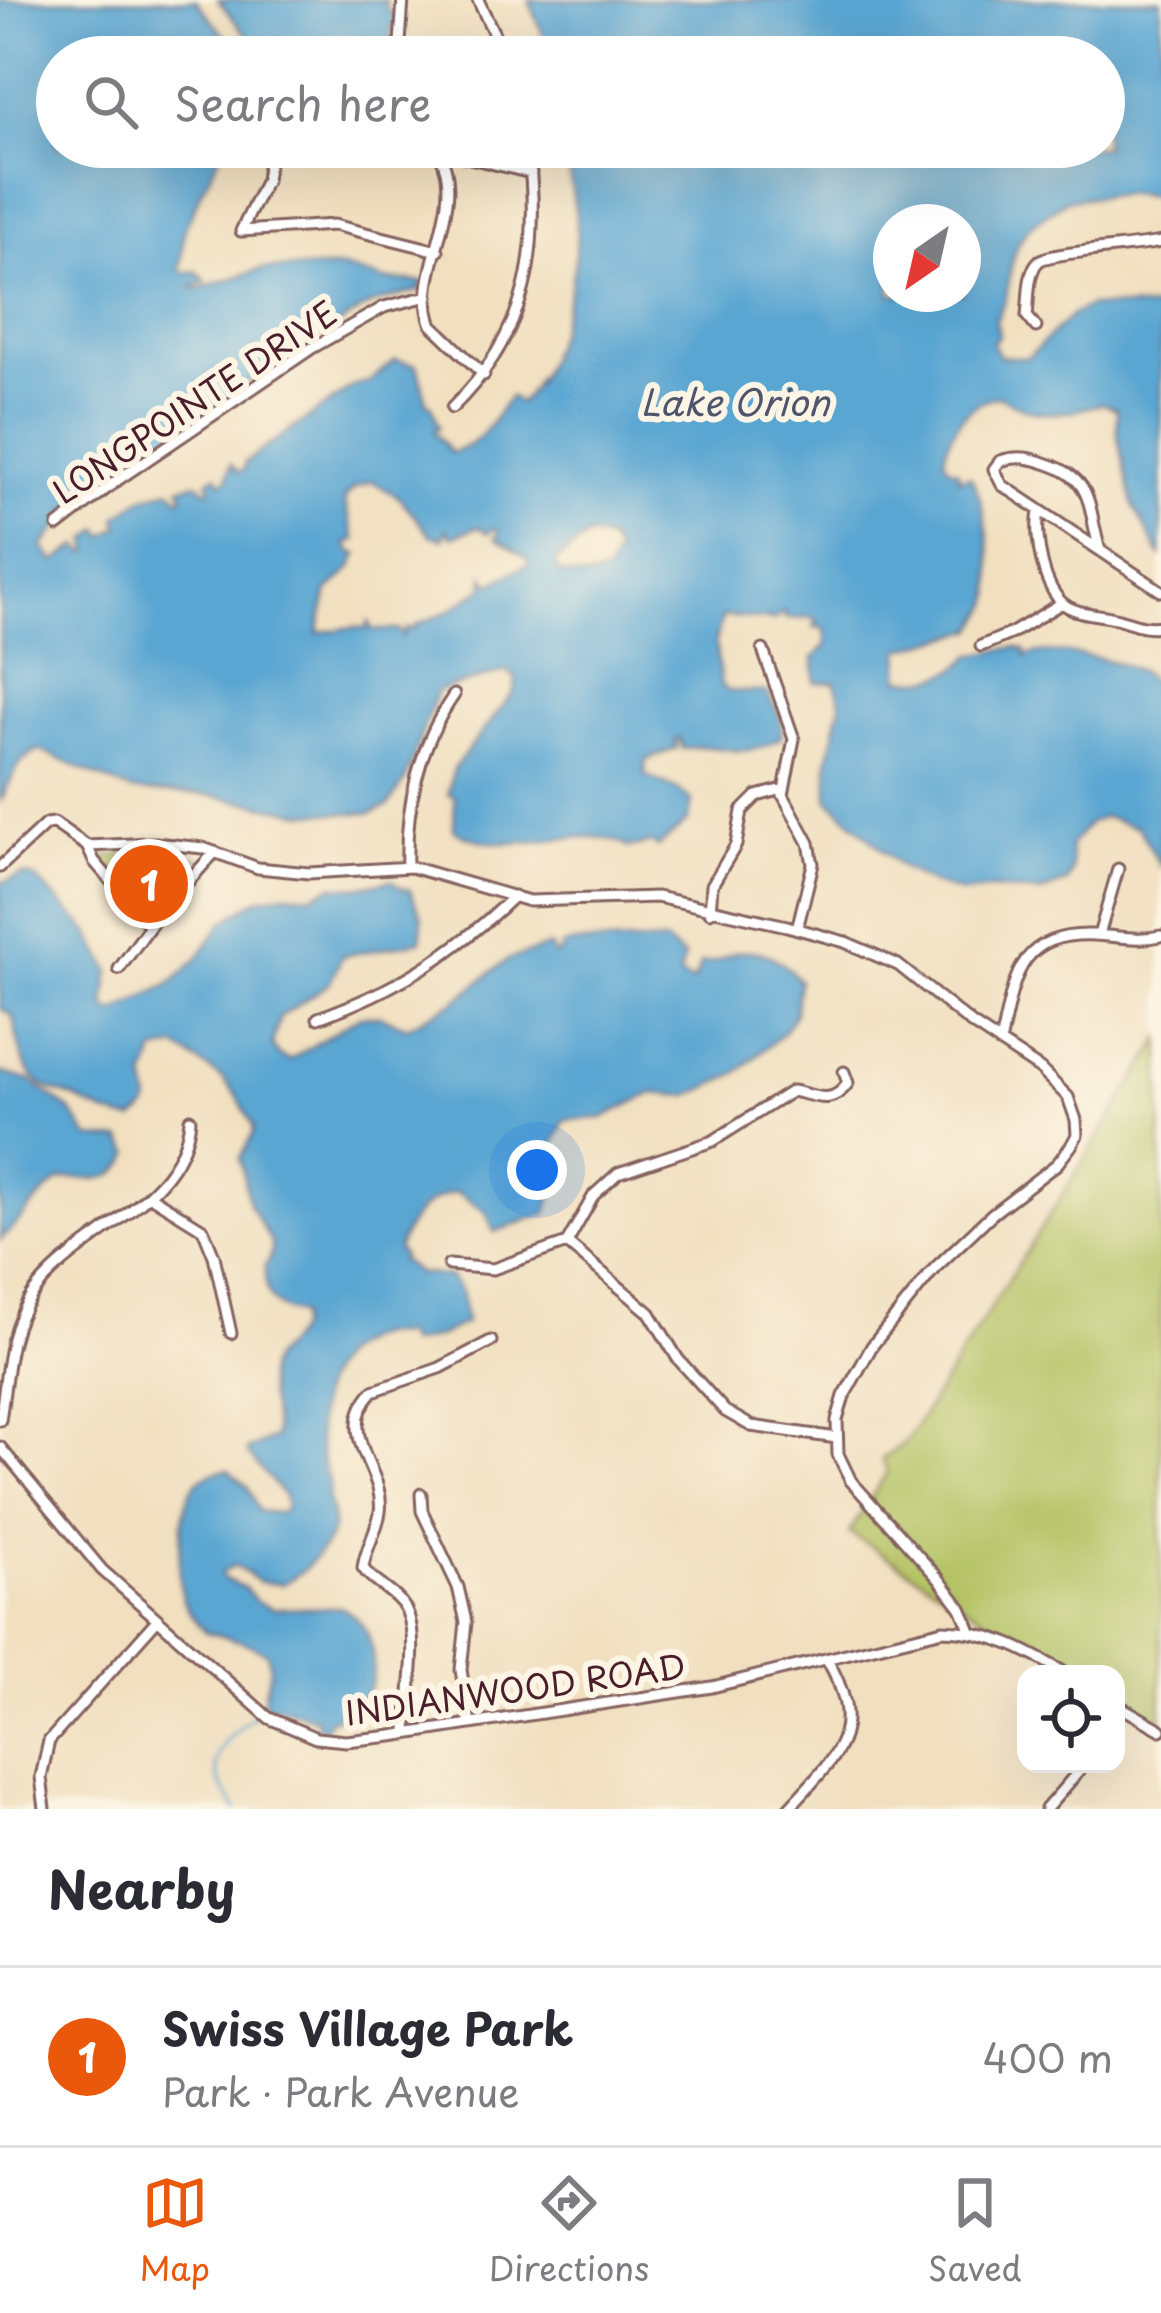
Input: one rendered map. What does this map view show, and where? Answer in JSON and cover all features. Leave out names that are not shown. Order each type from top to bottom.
[{"type":"street","points":[[401,36],[404,0]]},
{"type":"street","points":[[478,0],[496,36]]},
{"type":"street","points":[[268,168],[241,231],[334,225],[438,251]]},
{"type":"street","points":[[442,168],[447,186],[428,296],[432,325],[484,375]]},
{"type":"street","points":[[511,168],[531,173]]},
{"type":"street","points":[[452,407],[484,375],[504,343],[532,263],[530,168]]},
{"type":"street","points":[[418,243],[431,231],[442,229]]},
{"type":"street","points":[[1036,326],[1027,316],[1039,261],[1161,242]]},
{"type":"street","name":"LONGPOINTE DRIVE","points":[[58,526],[312,348],[384,307],[428,296]]},
{"type":"street","points":[[1100,550],[1088,499],[1077,476],[1025,457],[1000,461],[994,469],[1001,485],[1161,591]]},
{"type":"street","points":[[1039,512],[1038,548],[1062,603],[1080,612],[1149,628],[1161,626]]},
{"type":"street","points":[[981,646],[1062,603]]},
{"type":"street","points":[[763,650],[794,739],[783,789],[788,808],[809,843],[813,864],[796,929]]},
{"type":"street","points":[[407,868],[410,795],[437,721],[454,695]]},
{"type":"street","points":[[710,911],[712,885],[736,844],[742,811],[757,796],[783,789]]},
{"type":"street","points":[[0,866],[46,824],[54,823],[87,846],[94,861],[150,926]]},
{"type":"street","points":[[87,846],[155,843],[214,852],[257,868],[309,873],[407,868],[443,873],[548,903],[657,897],[796,929],[859,947],[898,965],[1060,1086],[1072,1108],[1077,1135],[1057,1164],[992,1214],[935,1268],[872,1346],[844,1396],[837,1438],[838,1454],[851,1481],[939,1579],[971,1631]]},
{"type":"street","points":[[119,969],[214,852]]},
{"type":"street","points":[[1099,935],[1118,869]]},
{"type":"street","points":[[318,1018],[379,994],[433,965],[514,896]]},
{"type":"street","points":[[1000,1042],[1013,985],[1030,952],[1044,942],[1065,936],[1147,939],[1161,935]]},
{"type":"street","points":[[449,1264],[494,1269],[567,1243],[594,1195],[618,1173],[703,1147],[792,1091],[827,1100],[836,1097],[848,1083],[844,1072]]},
{"type":"street","points":[[0,1420],[15,1329],[29,1300],[68,1256],[149,1196],[188,1138],[190,1119]]},
{"type":"street","points":[[149,1196],[203,1229],[214,1256],[231,1333]]},
{"type":"street","points":[[567,1243],[650,1313],[678,1359],[725,1411],[751,1426],[837,1438]]},
{"type":"street","points":[[407,1734],[412,1632],[407,1611],[363,1568],[380,1515],[359,1436],[364,1400],[388,1383],[440,1368],[491,1341]]},
{"type":"street","name":"INDIANWOOD ROAD","points":[[0,1447],[77,1543],[156,1621],[268,1718],[332,1741],[716,1687],[918,1635],[971,1631],[1019,1646],[1052,1665]]},
{"type":"street","points":[[421,1494],[422,1511],[458,1587],[466,1622],[461,1670],[470,1724]]},
{"type":"street","points":[[45,1809],[41,1777],[49,1741],[156,1621]]},
{"type":"street","points":[[788,1809],[845,1732],[849,1711],[844,1689],[827,1659]]},
{"type":"street","points":[[1125,1709],[1161,1730]]},
{"type":"street","points":[[1046,1809],[1076,1773]]},
{"type":"green space","points":[[154,851],[199,859],[148,913],[102,857]]},
{"type":"green space","points":[[1161,1039],[1161,1721],[1125,1699],[1125,1665],[1071,1665],[1018,1632],[991,1622],[849,1533],[887,1472],[882,1459],[905,1443]]},
{"type":"water","name":"Lake Orion","points":[[0,0],[196,0],[224,35],[36,36],[36,168],[213,168],[185,227],[180,269],[196,271],[206,281],[192,287],[262,269],[343,268],[384,280],[424,282],[420,290],[369,305],[329,331],[304,339],[204,417],[77,503],[43,546],[55,562],[79,546],[90,552],[88,540],[100,529],[105,536],[119,527],[117,517],[142,498],[170,489],[180,498],[184,495],[180,487],[197,483],[207,491],[211,488],[208,480],[216,475],[222,482],[227,480],[231,464],[238,472],[244,470],[245,462],[395,360],[417,365],[439,427],[434,431],[451,453],[480,437],[510,397],[520,403],[532,388],[561,322],[577,230],[569,168],[1125,168],[1125,36],[544,36],[529,0],[1161,0],[1161,197],[1130,193],[1067,200],[1029,227],[1016,247],[996,321],[999,335],[992,344],[1000,356],[1027,358],[1072,315],[1090,306],[1161,309],[1161,557],[1133,505],[1117,409],[1103,403],[1048,413],[998,396],[978,403],[950,437],[944,459],[959,472],[957,479],[970,476],[981,502],[990,553],[991,601],[974,630],[901,649],[900,678],[940,676],[972,655],[1015,647],[1025,650],[1026,657],[1066,653],[1141,672],[1156,686],[1154,694],[1161,691],[1161,867],[1138,827],[1104,817],[1088,824],[1070,846],[1072,870],[1067,882],[1040,893],[993,889],[963,893],[932,884],[901,867],[828,799],[828,761],[841,703],[835,682],[815,682],[814,658],[827,644],[824,627],[814,627],[817,620],[812,617],[786,619],[785,612],[774,620],[723,616],[715,641],[721,685],[729,691],[767,692],[781,719],[781,738],[741,751],[683,749],[679,738],[677,748],[646,760],[645,775],[692,802],[688,821],[658,847],[651,843],[629,848],[593,837],[499,843],[454,830],[455,797],[448,794],[454,768],[514,692],[516,678],[506,671],[437,691],[405,781],[388,806],[371,813],[304,813],[210,795],[131,791],[39,750],[19,765],[0,802]],"holes":[[[372,481],[400,498],[430,535],[443,539],[446,529],[452,537],[478,527],[489,533],[494,527],[499,532],[496,538],[527,558],[528,564],[491,584],[484,576],[485,587],[414,630],[407,628],[403,636],[399,630],[373,630],[369,622],[366,629],[318,633],[328,591],[352,568],[358,554],[346,544],[355,540],[344,500],[354,488]],[[590,535],[608,540],[616,552],[608,571],[574,577],[556,569],[556,561]]]},
{"type":"water","points":[[218,0],[386,0],[386,8],[395,15],[391,36],[247,36]]},
{"type":"water","points":[[23,875],[36,878],[88,931],[110,970],[105,1006],[114,1013],[173,982],[198,958],[223,922],[257,899],[392,880],[410,890],[422,917],[421,941],[342,956],[329,984],[280,1017],[272,1045],[290,1060],[360,1016],[381,1016],[407,1027],[455,1001],[507,960],[550,946],[554,955],[561,953],[561,946],[576,943],[665,942],[684,957],[680,976],[694,982],[701,963],[737,952],[756,952],[780,962],[799,981],[795,1013],[784,1032],[737,1073],[689,1096],[653,1093],[602,1118],[565,1120],[551,1154],[554,1188],[547,1213],[494,1232],[486,1212],[457,1192],[426,1205],[407,1228],[397,1249],[400,1260],[417,1273],[451,1277],[462,1294],[465,1323],[408,1344],[404,1335],[375,1336],[337,1360],[326,1378],[318,1420],[333,1519],[327,1541],[306,1567],[282,1584],[259,1582],[235,1565],[221,1573],[274,1609],[340,1607],[362,1625],[373,1652],[371,1682],[356,1707],[329,1719],[325,1729],[318,1728],[317,1719],[277,1706],[269,1709],[264,1704],[270,1668],[267,1653],[206,1632],[187,1609],[181,1590],[185,1509],[201,1479],[228,1470],[248,1487],[258,1511],[281,1513],[286,1506],[284,1496],[248,1454],[248,1449],[275,1438],[267,1372],[299,1324],[299,1314],[276,1304],[266,1284],[265,1266],[272,1244],[249,1204],[240,1158],[253,1126],[222,1078],[176,1047],[156,1052],[145,1079],[150,1102],[133,1120],[104,1113],[40,1084],[22,1058],[12,1015],[0,1008],[0,883]]},
{"type":"water","points":[[0,1072],[29,1080],[71,1111],[89,1138],[122,1140],[131,1154],[114,1174],[55,1184],[0,1240]]},
{"type":"waterway","points":[[237,1809],[219,1780],[217,1757],[255,1714]]},
{"type":"place","name":"Swiss Village Park","points":[[149,884]]}]
